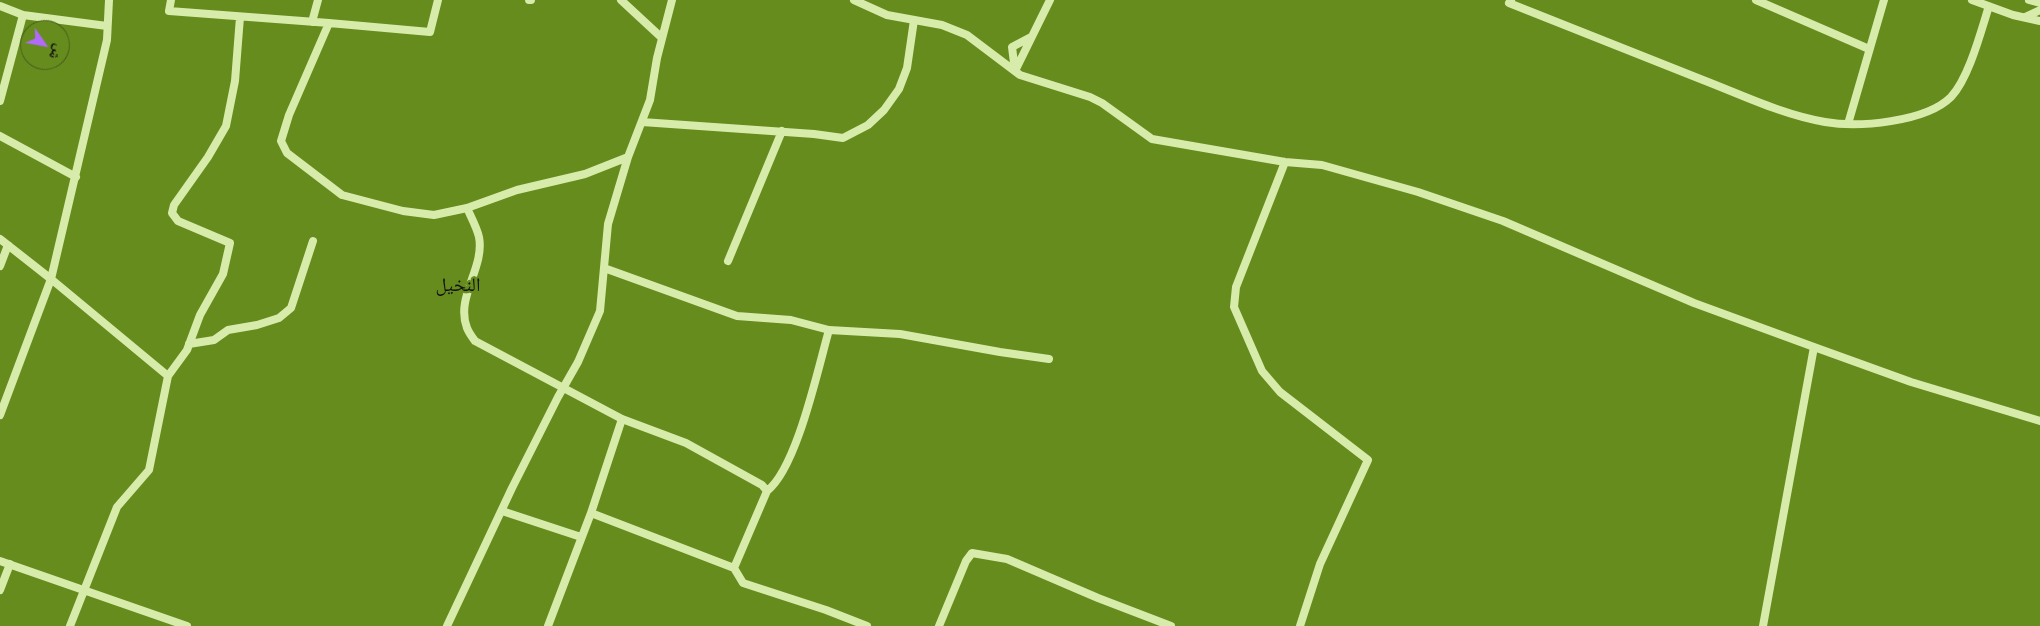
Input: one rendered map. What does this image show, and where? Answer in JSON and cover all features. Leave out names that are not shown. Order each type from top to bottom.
[{"type":"street","points":[[0,415],[52,279],[106,40],[109,0]]},
{"type":"street","points":[[171,0],[169,12],[430,32],[438,0]]},
{"type":"street","points":[[312,22],[318,0]]},
{"type":"street","points":[[621,0],[662,38]]},
{"type":"street","points":[[447,626],[502,511],[578,362],[600,312],[608,224],[628,157],[650,100],[662,38],[672,0]]},
{"type":"street","points":[[854,0],[888,15],[942,25],[967,35],[1020,74],[1090,97],[1152,139],[1284,162],[1332,168],[1418,192],[1503,221],[1694,303],[1911,382],[2040,421]]},
{"type":"street","points":[[1015,71],[1050,0]]},
{"type":"street","points":[[1510,0],[1510,3],[1774,108],[1824,122],[1859,125],[1901,119],[1932,110],[1951,97],[1962,81],[1989,6]]},
{"type":"street","points":[[1756,0],[1869,50]]},
{"type":"street","points":[[1848,124],[1884,0]]},
{"type":"street","points":[[1972,0],[2040,21]]},
{"type":"street","points":[[2029,0],[2040,3]]},
{"type":"street","points":[[0,6],[22,15],[107,26]]},
{"type":"street","points":[[2025,17],[2040,10]]},
{"type":"street","points":[[0,101],[22,15]]},
{"type":"street","points":[[70,626],[118,507],[149,470],[168,376],[189,344],[200,315],[223,274],[230,242],[178,220],[172,213],[174,205],[192,181],[226,126],[235,81],[240,17]]},
{"type":"street","points":[[642,122],[782,131],[843,138],[868,125],[884,110],[899,89],[907,68],[914,20]]},
{"type":"street","points":[[329,24],[289,115],[281,141],[287,152],[342,196],[403,211],[434,215],[467,208],[518,190],[585,174],[628,157]]},
{"type":"street","points":[[1015,71],[1012,47],[1032,38]]},
{"type":"street","points":[[728,261],[782,131]]},
{"type":"street","points":[[0,136],[76,177]]},
{"type":"street","points":[[1284,162],[1236,287],[1234,307],[1262,371],[1280,392],[1368,460],[1320,564],[1300,626]]},
{"type":"street","points":[[467,208],[479,237],[478,262],[470,281],[464,307],[466,327],[474,342],[564,387],[622,419],[686,443],[762,485],[767,491]]},
{"type":"street","points":[[0,239],[52,279],[168,376]]},
{"type":"street","points":[[189,344],[214,340],[228,330],[257,325],[278,318],[291,308],[313,241]]},
{"type":"street","points":[[0,266],[8,246]]},
{"type":"street","points":[[604,268],[737,316],[791,320],[829,330],[900,334],[1049,359]]},
{"type":"street","points":[[734,568],[767,491],[774,486],[795,448],[829,330]]},
{"type":"street","points":[[1763,626],[1814,347]]},
{"type":"street","points":[[548,626],[591,513],[622,419]]},
{"type":"street","points":[[502,511],[581,537]]},
{"type":"street","points":[[591,513],[734,568],[743,583],[826,610],[867,626]]},
{"type":"street","points":[[939,626],[966,561],[972,553],[1007,559],[1098,598],[1172,626]]},
{"type":"street","points":[[0,560],[174,624],[187,626]]},
{"type":"street","points":[[0,590],[10,564]]},
{"type":"district","name":"النخيل","points":[[458,285]]}]
